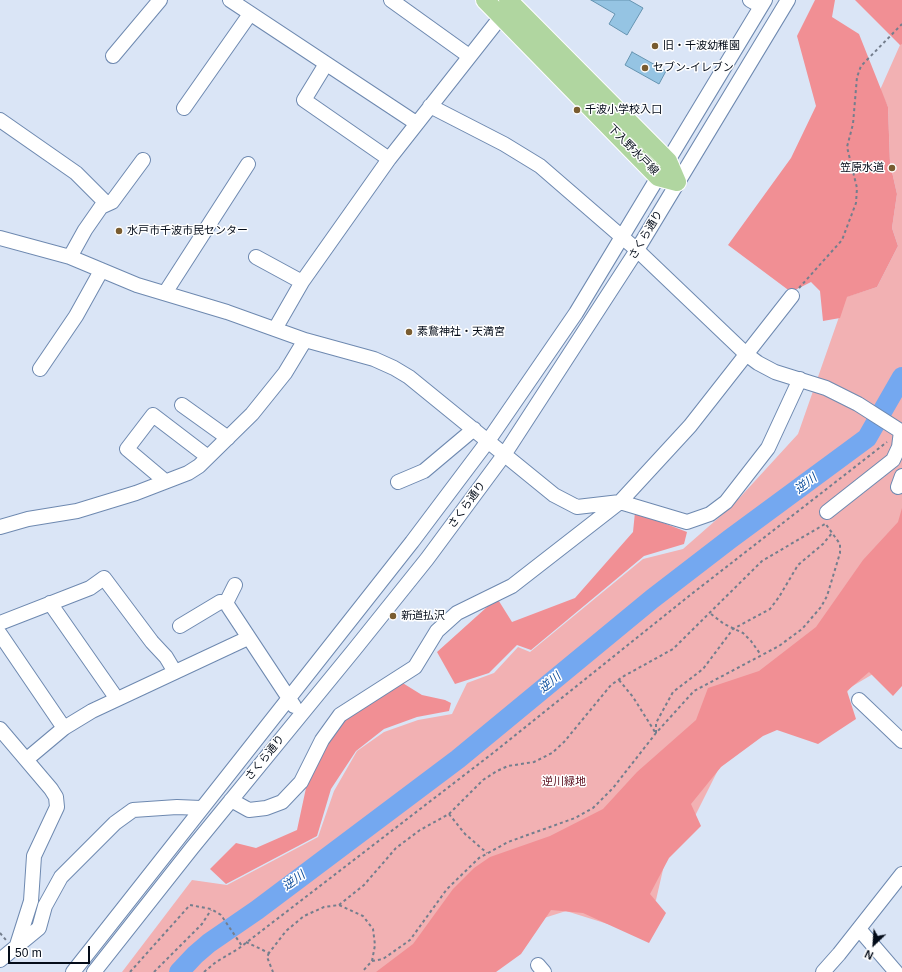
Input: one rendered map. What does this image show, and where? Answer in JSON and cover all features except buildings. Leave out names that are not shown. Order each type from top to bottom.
[{"type":"main road","name":"下入野水戸線","points":[[485,0],[509,5],[668,161],[678,182]]},
{"type":"main road","name":"下入野水戸線","points":[[509,5],[658,177],[678,182]]},
{"type":"street","points":[[112,56],[160,0]]},
{"type":"street","points":[[230,0],[416,123]]},
{"type":"street","points":[[391,0],[469,56]]},
{"type":"street","name":"さくら通り","points":[[94,972],[300,714],[354,650],[427,559],[504,455],[637,250],[788,0]]},
{"type":"street","name":"さくら通り","points":[[73,972],[339,632],[412,542],[488,441],[576,313],[623,239],[759,2]]},
{"type":"street","points":[[275,329],[302,282],[389,159],[509,5]]},
{"type":"street","points":[[184,108],[250,14]]},
{"type":"street","points":[[326,64],[304,100],[389,159]]},
{"type":"street","points":[[430,106],[504,144],[540,166],[637,250],[746,354],[775,372],[826,388],[863,407],[898,429],[899,447],[893,460],[826,518]]},
{"type":"street","points":[[0,120],[76,173],[107,204]]},
{"type":"street","points":[[70,257],[85,230],[101,207],[112,202],[143,160]]},
{"type":"street","points":[[165,293],[248,164]]},
{"type":"street","points":[[0,238],[70,257],[101,271],[165,293],[227,312],[305,340],[374,359],[394,368],[409,377],[554,495],[577,507],[620,502],[688,522],[710,514],[726,502],[768,448],[800,379]]},
{"type":"street","points":[[256,257],[302,282]]},
{"type":"street","points":[[40,369],[76,316],[101,271]]},
{"type":"street","points":[[231,800],[249,810],[266,808],[282,802],[301,782],[322,740],[340,716],[415,668],[437,631],[457,613],[512,586],[620,502],[690,426],[792,296]]},
{"type":"street","points":[[0,527],[28,519],[77,511],[136,493],[188,473],[208,457],[252,414],[285,373],[305,340]]},
{"type":"street","points":[[182,405],[228,438]]},
{"type":"street","points":[[165,481],[127,449],[153,415],[208,457]]},
{"type":"street","points":[[398,482],[424,471],[474,429]]},
{"type":"street","points":[[0,623],[90,588],[104,578],[152,642],[166,657],[175,672]]},
{"type":"street","points":[[226,603],[234,585]]},
{"type":"street","points":[[180,626],[220,602],[226,603],[288,699],[300,714]]},
{"type":"street","points":[[50,603],[117,699]]},
{"type":"street","points":[[0,634],[64,728]]},
{"type":"street","points":[[27,759],[64,728],[117,699],[248,638]]},
{"type":"street","points":[[859,700],[902,741]]},
{"type":"street","points":[[0,729],[27,759],[54,793],[57,807],[34,856],[31,901],[17,945]]},
{"type":"street","points":[[0,960],[39,928],[45,906],[61,877],[115,823],[133,810],[177,807],[201,808]]},
{"type":"street","points":[[823,972],[902,874]]},
{"type":"street","points":[[859,929],[896,972]]},
{"type":"path","points":[[792,296],[842,240],[856,203],[857,188],[847,148],[853,124],[857,77],[861,66],[902,24]]},
{"type":"path","points":[[204,972],[216,962],[242,946],[518,734],[898,429]]},
{"type":"path","points":[[339,905],[364,885],[396,848],[420,830],[449,814],[483,780],[508,766],[534,762],[552,753],[564,742],[611,685],[674,649],[711,614],[762,561],[826,518],[832,533],[840,544],[840,553],[832,585],[821,607],[802,629],[779,646],[694,691],[656,733],[613,788],[593,808],[575,818],[508,842],[487,853],[469,866],[447,888],[410,940],[383,959],[372,961]]},
{"type":"path","points":[[656,733],[656,723],[673,692],[703,669],[733,629],[770,609],[798,566],[823,544],[832,533]]},
{"type":"path","points":[[711,614],[751,641],[761,655]]},
{"type":"path","points":[[618,680],[633,697],[656,733]]},
{"type":"path","points":[[449,814],[464,834],[487,853]]},
{"type":"path","points":[[130,972],[190,905],[211,909],[221,915],[242,946]]},
{"type":"path","points":[[273,972],[267,957],[286,931],[304,916],[324,907],[339,905],[359,913],[370,925],[376,945],[372,961],[368,968],[362,972]]},
{"type":"path","points":[[154,972],[202,924],[211,909]]},
{"type":"path","points":[[246,942],[269,953]]},
{"type":"green space","name":"逆川緑地","points":[[902,0],[902,615],[873,674],[851,687],[844,696],[803,730],[766,730],[735,750],[718,770],[688,830],[665,861],[656,900],[627,930],[566,911],[541,919],[445,972],[122,972],[192,880],[227,885],[318,837],[334,791],[357,751],[384,732],[418,720],[452,714],[467,683],[494,673],[518,647],[530,652],[643,559],[683,549],[732,506],[798,434],[846,297],[877,287],[898,246],[892,228],[897,194],[890,163],[888,107],[880,90],[900,45],[882,10]]},
{"type":"shaded area","points":[[815,0],[835,0],[832,17],[859,34],[888,107],[890,163],[897,194],[892,228],[898,246],[877,287],[847,297],[840,318],[823,321],[820,291],[811,282],[791,292],[728,245],[791,158],[816,106],[797,36]]},
{"type":"shaded area","points":[[855,0],[902,0],[902,44],[900,45]]},
{"type":"shaded area","points":[[902,508],[902,686],[893,696],[869,672],[847,691],[856,719],[818,744],[777,730],[763,736],[721,767],[691,804],[701,826],[669,858],[650,894],[666,913],[649,943],[583,913],[551,910],[521,954],[496,972],[376,972],[413,944],[453,889],[474,868],[490,857],[550,836],[603,809],[637,772],[696,720],[708,688],[759,671],[816,627],[863,560],[898,522]]},
{"type":"shaded area","points":[[635,512],[687,532],[684,544],[644,556],[531,650],[517,645],[489,673],[455,684],[437,652],[497,598],[512,622],[575,598],[633,532]]},
{"type":"shaded area","points":[[401,682],[422,695],[445,700],[451,703],[449,711],[417,717],[384,729],[356,751],[331,789],[317,836],[226,884],[210,869],[236,843],[256,848],[297,830],[306,788],[329,733],[363,699]]},
{"type":"waterway","name":"逆川","points":[[179,972],[209,943],[257,910],[458,759],[652,599],[730,539],[867,438],[902,377]]},
{"type":"place","name":"旧・千波幼稚園","points":[[655,46]]},
{"type":"place","name":"セブン-イレブン","points":[[645,68]]},
{"type":"place","name":"千波小学校入口","points":[[577,110]]},
{"type":"place","name":"笠原水道","points":[[892,168]]},
{"type":"place","name":"水戸市千波市民センター","points":[[119,231]]},
{"type":"place","name":"素鵞神社・天満宮","points":[[409,332]]},
{"type":"place","name":"新道払沢","points":[[393,616]]}]
